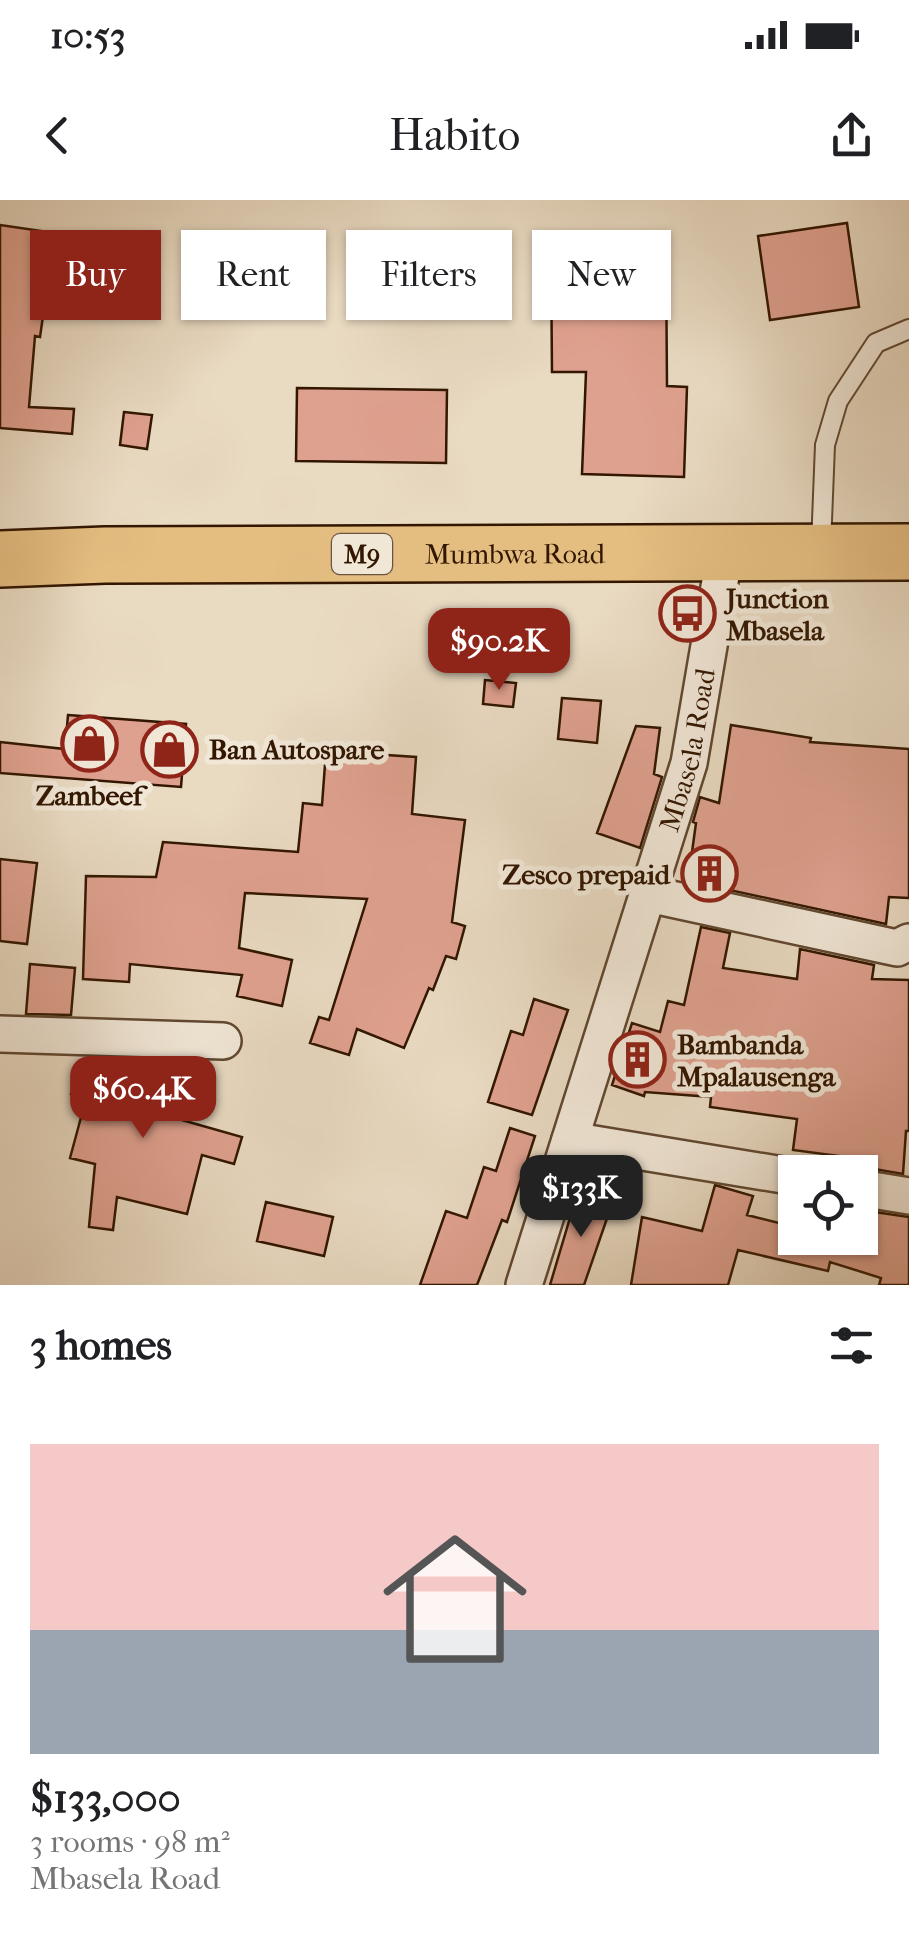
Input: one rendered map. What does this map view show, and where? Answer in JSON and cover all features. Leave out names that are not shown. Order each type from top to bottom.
[{"type":"main road","name":"Mumbwa Road","points":[[0,594],[723,569],[821,552],[909,552]]},
{"type":"main road","name":"Mumbwa Road","points":[[0,559],[105,555],[723,569],[909,587]]},
{"type":"street","name":"Mbasela Road","points":[[524,1285],[689,763],[723,569]]},
{"type":"street","points":[[648,894],[897,948],[909,942]]},
{"type":"street","points":[[0,1034],[223,1041]]},
{"type":"street","points":[[570,1140],[778,1174]]},
{"type":"street","points":[[878,1191],[909,1196]]},
{"type":"lane","points":[[821,552],[825,444],[838,401],[876,343],[909,329]]},
{"type":"building","points":[[847,223],[859,307],[770,320],[758,236]]},
{"type":"building","points":[[0,225],[34,230],[30,230],[30,320],[42,320],[40,337],[35,336],[29,407],[74,409],[72,434],[0,428]]},
{"type":"building","points":[[552,320],[667,320],[667,386],[687,387],[684,477],[582,474],[586,372],[552,372]]},
{"type":"building","points":[[297,388],[447,390],[446,463],[296,461]]},
{"type":"building","points":[[124,412],[152,415],[147,449],[120,445]]},
{"type":"building","points":[[485,680],[516,683],[513,707],[483,704]]},
{"type":"building","points":[[562,698],[601,701],[597,743],[558,739]]},
{"type":"building","points":[[68,715],[186,724],[181,787],[0,773],[0,742],[65,749]]},
{"type":"building","points":[[731,725],[811,738],[810,742],[909,749],[909,898],[889,897],[886,924],[688,881],[696,823],[693,822],[700,797],[719,803]]},
{"type":"building","points":[[636,726],[660,728],[654,774],[662,777],[640,848],[597,833]]},
{"type":"building","points":[[326,751],[416,757],[412,814],[465,820],[452,922],[465,926],[456,959],[446,956],[404,1048],[357,1029],[349,1055],[310,1043],[319,1017],[329,1020],[367,899],[245,893],[239,948],[292,960],[282,1006],[237,996],[242,975],[130,964],[129,982],[83,979],[86,876],[156,877],[163,842],[298,852],[303,803],[322,805]]},
{"type":"building","points":[[0,859],[37,863],[27,944],[0,941]]},
{"type":"building","points":[[701,927],[730,933],[723,968],[797,979],[800,949],[874,965],[872,979],[909,980],[909,1131],[903,1174],[878,1170],[878,1155],[793,1150],[797,1119],[710,1107],[711,1097],[645,1092],[644,1096],[612,1085],[632,1023],[660,1032],[668,1001],[684,1005]]},
{"type":"building","points":[[30,964],[75,968],[71,1015],[26,1014]]},
{"type":"building","points":[[534,999],[568,1010],[532,1115],[488,1102],[511,1031],[523,1035]]},
{"type":"building","points":[[160,1060],[191,1061],[182,1120],[242,1137],[234,1164],[202,1155],[187,1214],[117,1197],[113,1230],[89,1227],[95,1164],[70,1158],[86,1099],[71,1094],[81,1065],[156,1089]]},
{"type":"building","points":[[510,1128],[535,1136],[507,1222],[502,1220],[477,1285],[420,1285],[446,1211],[467,1218],[484,1167],[496,1171]]},
{"type":"building","points":[[715,1185],[753,1196],[747,1215],[778,1223],[778,1255],[878,1255],[878,1212],[909,1217],[909,1285],[879,1285],[881,1278],[830,1262],[828,1271],[738,1250],[728,1285],[631,1285],[642,1217],[702,1231]]},
{"type":"building","points":[[578,1191],[613,1201],[584,1285],[550,1285]]},
{"type":"building","points":[[266,1202],[333,1217],[324,1256],[257,1241]]},
{"type":"place","name":"Junction Mbasela","points":[[687,614]]},
{"type":"place","name":"Zambeef","points":[[89,744]]},
{"type":"place","name":"Ban Autospare","points":[[170,749]]},
{"type":"place","name":"Zesco prepaid","points":[[709,874]]},
{"type":"place","name":"Bambanda Mpalausenga","points":[[638,1060]]}]
